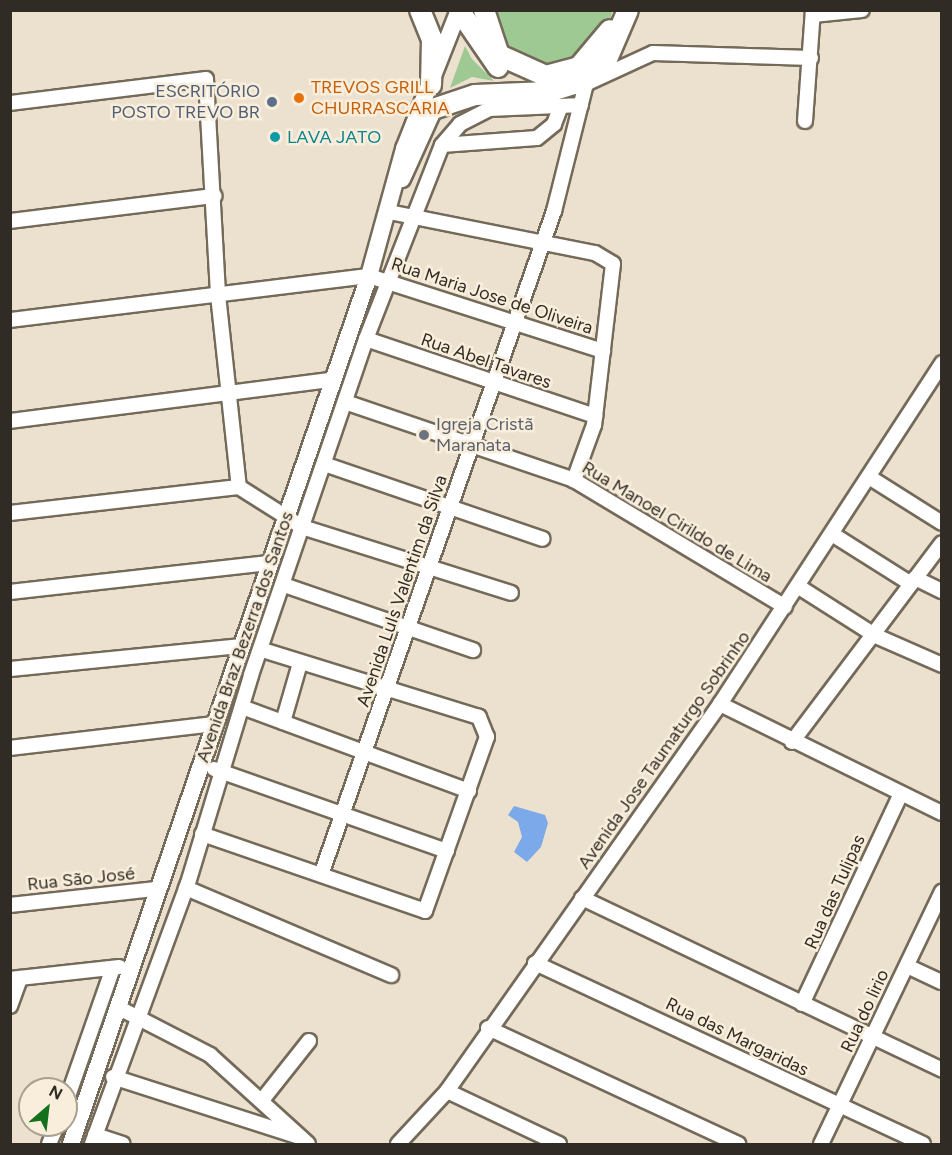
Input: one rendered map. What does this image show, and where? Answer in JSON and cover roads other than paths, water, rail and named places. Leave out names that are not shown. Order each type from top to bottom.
[{"type":"highway","points":[[420,10],[432,39],[431,85]]},
{"type":"highway","points":[[484,10],[499,55],[546,76],[590,59],[617,10]]},
{"type":"highway","points":[[433,109],[475,95],[554,99],[586,82],[607,59],[628,10]]},
{"type":"highway","points":[[463,14],[500,70],[554,99]]},
{"type":"main road","points":[[398,185],[405,149],[463,14]]},
{"type":"main road","points":[[398,185],[433,109],[463,14]]},
{"type":"main road","name":"Avenida Braz Bezerra dos Santos","points":[[78,1109],[128,1011],[133,965],[156,889],[283,518],[369,276],[398,185]]},
{"type":"street","points":[[805,121],[813,13],[862,10]]},
{"type":"street","points":[[586,82],[653,53],[811,58]]},
{"type":"street","points":[[10,103],[206,79],[218,295],[239,487]]},
{"type":"street","name":"Avenida LuIs Valentim da Silva","points":[[322,872],[388,691],[448,505],[471,446],[511,323],[557,200],[586,82]]},
{"type":"street","points":[[442,145],[537,138],[554,124],[554,99]]},
{"type":"street","points":[[442,145],[460,124],[490,109],[554,99],[581,105]]},
{"type":"street","name":"Avenida Braz Bezerra dos Santos","points":[[94,1140],[113,1077],[128,1011],[187,886],[220,771],[361,353],[442,145]]},
{"type":"street","points":[[10,221],[214,196]]},
{"type":"street","points":[[389,212],[539,244],[595,253],[610,260],[615,269],[595,416],[574,480]]},
{"type":"street","name":"Rua Maria Jose de Oliveira","points":[[10,320],[369,276],[390,279],[511,323],[603,351]]},
{"type":"street","name":"Rua Abel Tavares","points":[[366,339],[491,383],[595,416]]},
{"type":"street","points":[[10,421],[333,377],[361,353]]},
{"type":"street","name":"Avenida Jose Taumaturgo Sobrinho","points":[[398,1144],[447,1092],[488,1028],[720,704],[800,588],[942,363]]},
{"type":"street","name":"Rua Manoel Cirildo de Lima","points":[[345,402],[574,480],[785,607]]},
{"type":"street","points":[[324,464],[543,538]]},
{"type":"street","points":[[869,477],[942,523]]},
{"type":"street","points":[[10,513],[239,487],[283,518],[303,527],[511,592]]},
{"type":"street","points":[[832,534],[913,581],[942,591]]},
{"type":"street","points":[[792,742],[876,636],[942,543]]},
{"type":"street","points":[[10,592],[266,570],[270,623]]},
{"type":"street","points":[[284,585],[473,650]]},
{"type":"street","points":[[800,588],[876,636],[942,665]]},
{"type":"street","points":[[10,669],[240,646]]},
{"type":"street","points":[[202,834],[322,872],[425,911],[487,737],[479,717],[260,650]]},
{"type":"street","points":[[283,722],[300,663]]},
{"type":"street","points":[[720,704],[792,742],[942,813]]},
{"type":"street","points":[[242,707],[469,791]]},
{"type":"street","points":[[10,748],[214,724]]},
{"type":"street","points":[[200,764],[345,813],[447,851]]},
{"type":"street","name":"Rua das Tulipas","points":[[802,1004],[901,794]]},
{"type":"street","points":[[162,871],[187,886],[391,975]]},
{"type":"street","name":"Rua São José","points":[[10,904],[156,889]]},
{"type":"street","name":"Rua do lirio","points":[[821,1144],[941,894]]},
{"type":"street","points":[[582,898],[942,1070]]},
{"type":"street","name":"Rua das Margaridas","points":[[535,963],[923,1144]]},
{"type":"street","points":[[10,1006],[15,978],[133,965]]},
{"type":"street","points":[[907,966],[942,982]]},
{"type":"street","points":[[75,1077],[113,968]]},
{"type":"street","points":[[128,1011],[210,1055],[262,1098],[304,1141]]},
{"type":"street","points":[[488,1028],[738,1144]]},
{"type":"street","points":[[262,1098],[309,1041]]},
{"type":"street","points":[[113,1077],[304,1141]]},
{"type":"street","points":[[447,1092],[559,1144]]},
{"type":"street","points":[[94,1140],[123,1144]]},
{"type":"water","points":[[514,806],[545,815],[548,823],[541,847],[527,862],[514,852],[522,837],[518,822],[508,815]]},
{"type":"place","name":"TREVOS GRILL CHURRASCARIA","points":[[299,98]]},
{"type":"place","name":"ESCRITÓRIO POSTO TREVO BR","points":[[272,102]]},
{"type":"place","name":"LAVA JATO","points":[[275,137]]},
{"type":"place","name":"Igreja Cristã Maranata","points":[[424,435]]}]
